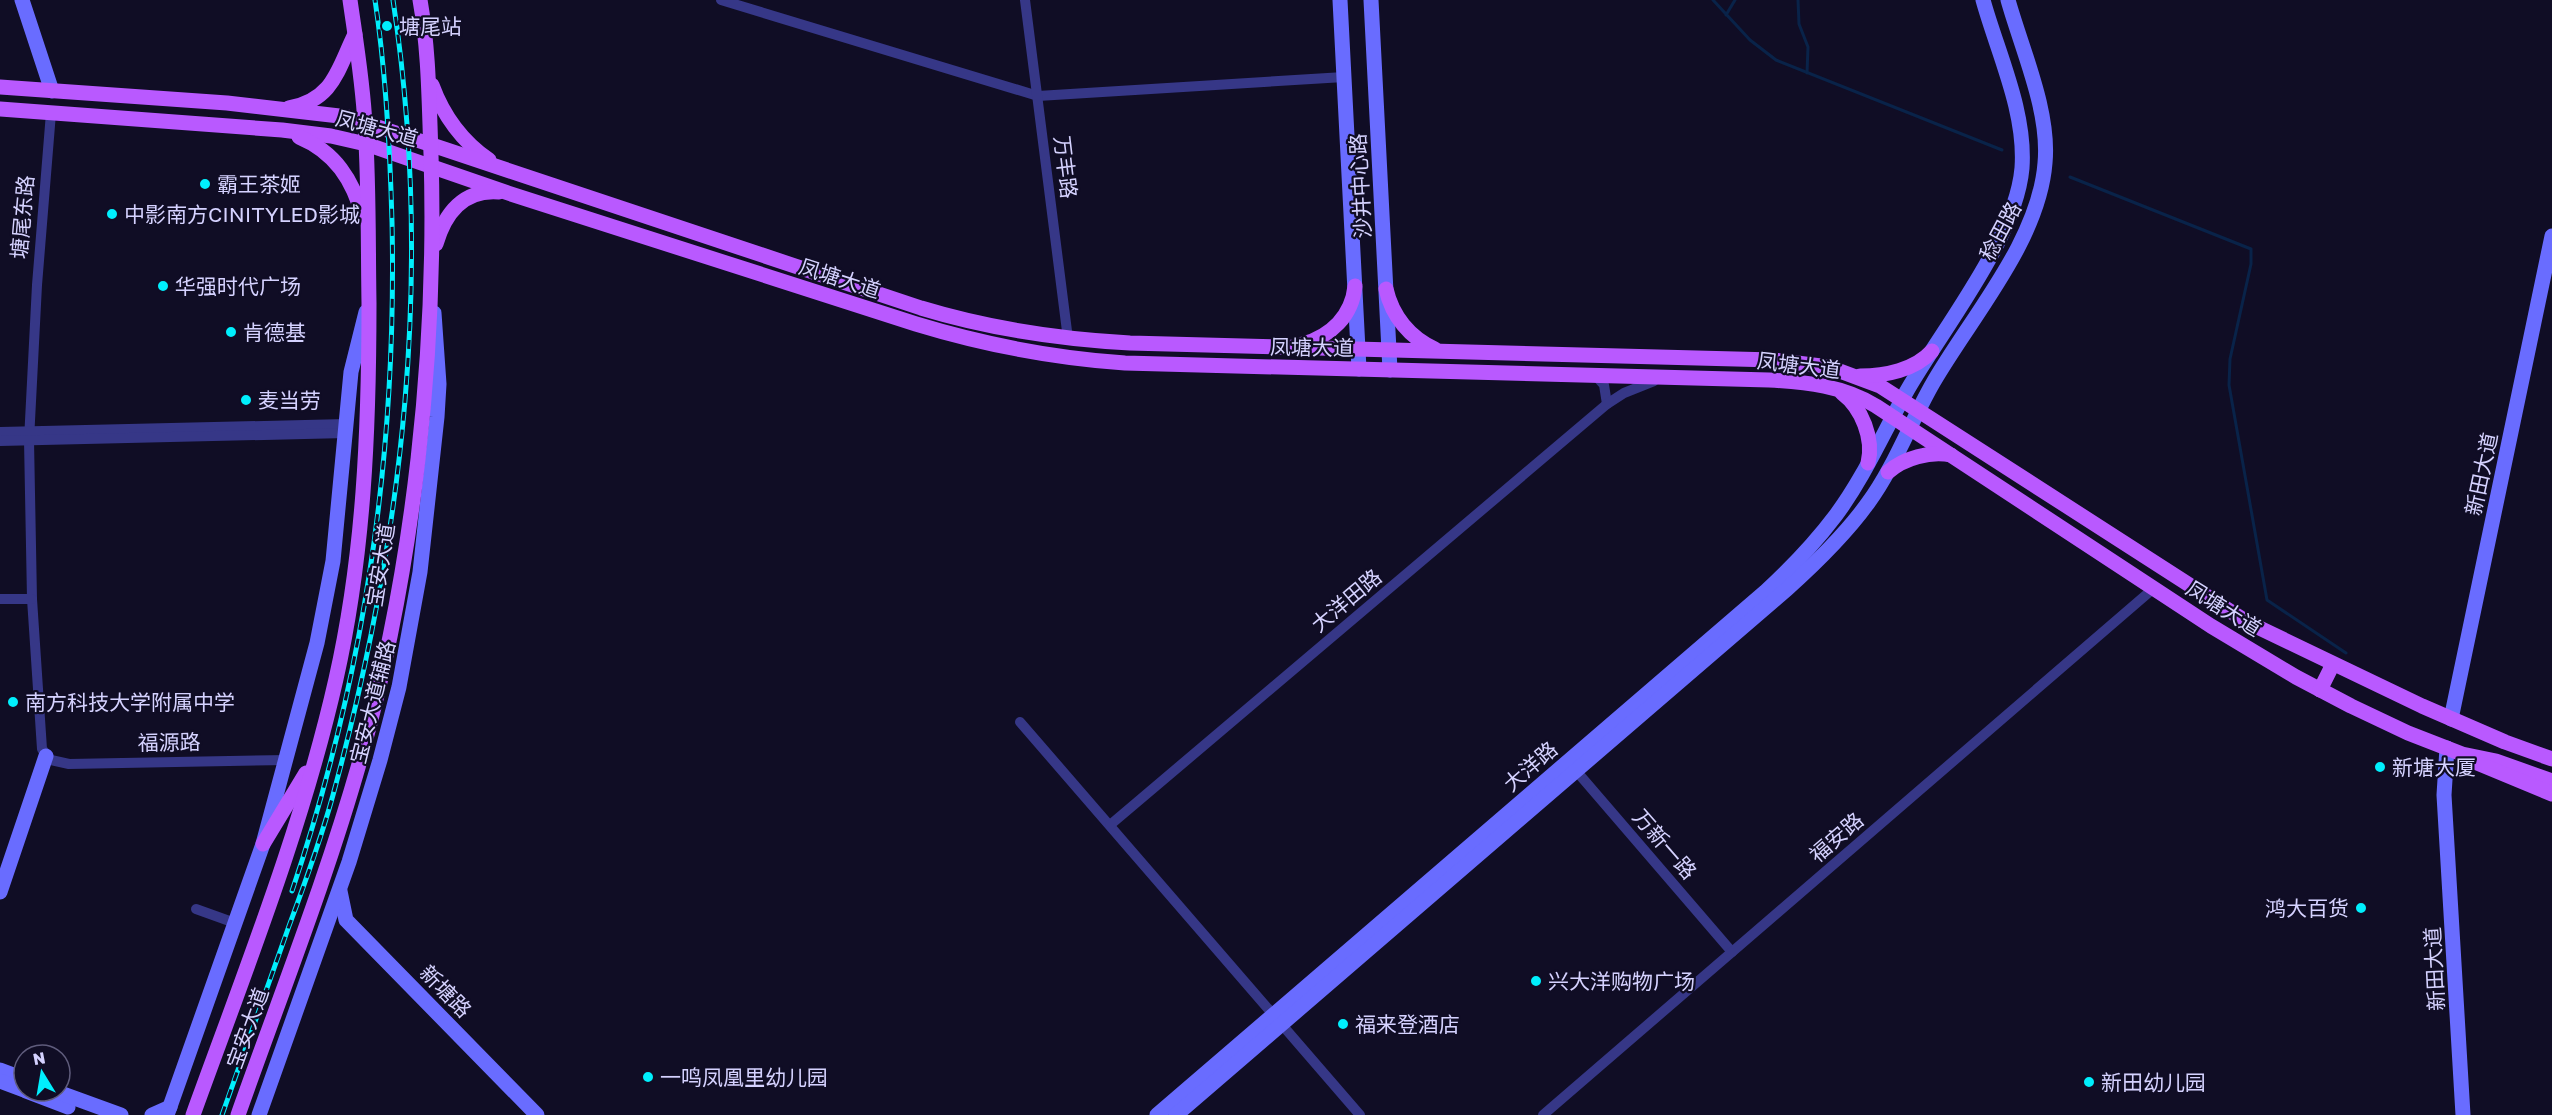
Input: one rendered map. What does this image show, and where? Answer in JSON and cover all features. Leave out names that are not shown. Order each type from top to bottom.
[{"type":"main road","name":"宝安大道","points":[[193,1115],[280,875],[316,758],[346,628],[361,530],[369,408],[369,236],[365,122],[350,0]]},
{"type":"main road","name":"宝安大道","points":[[238,1115],[331,856],[361,755],[381,673],[407,532],[428,347],[432,282],[428,71],[420,0]]},
{"type":"main road","points":[[281,109],[306,103],[327,89],[340,71],[355,34]]},
{"type":"main road","points":[[428,71],[439,102],[458,131],[481,155],[502,168]]},
{"type":"main road","name":"凤塘大道","points":[[0,87],[227,103],[332,114],[365,122],[459,156],[502,168],[949,317],[1005,330],[1068,339],[1130,343],[1790,361],[1818,364],[1856,375],[1919,410],[2221,606],[2276,637],[2451,719],[2552,759]]},
{"type":"main road","points":[[225,127],[227,103]]},
{"type":"main road","name":"凤塘大道","points":[[0,109],[282,130],[331,136],[366,144],[508,193],[924,326],[1011,349],[1076,359],[1125,363],[1777,380],[1834,388],[1868,400],[2211,626],[2320,690],[2379,720],[2455,751],[2496,761],[2552,781]]},
{"type":"main road","points":[[282,130],[308,141],[336,160],[357,197],[369,236]]},
{"type":"main road","points":[[432,258],[445,219],[461,202],[481,192],[508,193]]},
{"type":"main road","points":[[1287,347],[1311,342],[1333,328],[1347,312],[1355,286]]},
{"type":"main road","points":[[1386,289],[1395,313],[1411,334],[1428,346],[1444,351]]},
{"type":"main road","points":[[1856,375],[1876,375],[1899,370],[1922,360],[1932,351]]},
{"type":"main road","points":[[1834,388],[1851,400],[1862,418],[1869,445],[1868,464]]},
{"type":"main road","points":[[1888,472],[1903,462],[1924,455],[1954,456]]},
{"type":"main road","points":[[2320,690],[2333,664]]},
{"type":"main road","points":[[2505,742],[2552,749]]},
{"type":"main road","points":[[2455,751],[2488,769],[2552,794]]},
{"type":"main road","points":[[263,844],[316,758]]},
{"type":"street","points":[[22,0],[52,91]]},
{"type":"street","points":[[721,0],[1038,96],[1344,77]]},
{"type":"street","name":"万丰路","points":[[1025,0],[1068,339]]},
{"type":"street","name":"沙井中心路","points":[[1340,0],[1359,369]]},
{"type":"street","name":"沙井中心路","points":[[1371,0],[1390,370]]},
{"type":"street","name":"稔田路","points":[[1893,417],[1997,241],[2013,207],[2020,179],[2022,155],[2017,113],[1983,0]]},
{"type":"street","name":"稔田路","points":[[1911,428],[1934,382],[2025,234],[2037,208],[2046,159],[2042,117],[2008,0]]},
{"type":"street","name":"塘尾东路","points":[[49,758],[40,742],[32,599],[29,435],[37,285],[51,113]]},
{"type":"street","name":"新田大道","points":[[2451,719],[2552,236]]},
{"type":"street","name":"宝安大道辅路","points":[[259,1115],[340,889],[380,760],[399,687],[420,572],[438,395],[432,282]]},
{"type":"street","points":[[152,1115],[168,1111],[263,844],[287,760],[326,600],[351,372],[369,303]]},
{"type":"street","points":[[1594,375],[1604,385],[1606,404]]},
{"type":"street","name":"大洋田路","points":[[1110,825],[1606,404],[1633,388],[1668,377]]},
{"type":"street","name":"大洋路","points":[[1572,766],[1780,579],[1835,516],[1868,464],[1893,417]]},
{"type":"street","name":"大洋路","points":[[1176,1115],[1278,1020],[1572,766],[1817,562],[1857,518],[1888,472],[1911,428]]},
{"type":"street","points":[[0,432],[29,435],[346,429]]},
{"type":"street","points":[[0,441],[29,435]]},
{"type":"street","name":"福安路","points":[[1543,1115],[2154,588]]},
{"type":"street","points":[[0,599],[32,599]]},
{"type":"street","points":[[1020,722],[1360,1115]]},
{"type":"street","name":"新田大道","points":[[2455,751],[2445,795],[2463,1115]]},
{"type":"street","points":[[0,892],[49,758]]},
{"type":"street","name":"福源路","points":[[49,758],[69,764],[287,760]]},
{"type":"street","name":"万新一路","points":[[1572,766],[1732,952]]},
{"type":"street","name":"新塘路","points":[[340,889],[346,920],[537,1115]]},
{"type":"street","points":[[196,909],[235,923]]},
{"type":"street","name":"大洋路","points":[[1157,1115],[1278,1020]]},
{"type":"street","points":[[72,1097],[121,1115]]},
{"type":"street","points":[[58,1103],[90,1115]]},
{"type":"waterway","points":[[1713,0],[1750,40],[1776,60],[2002,150]]},
{"type":"waterway","points":[[1726,15],[1735,0]]},
{"type":"waterway","points":[[1798,0],[1799,24],[1808,47],[1807,73]]},
{"type":"waterway","points":[[2070,177],[2251,249],[2251,264],[2230,359],[2229,385],[2267,600],[2346,653]]},
{"type":"railway","points":[[292,891],[339,727],[357,644],[382,476],[389,392],[392,222],[387,110],[375,0]]},
{"type":"railway","points":[[222,1115],[333,795],[358,697],[378,598],[394,500],[405,400],[411,301],[411,201],[405,101],[393,0]]},
{"type":"place","name":"塘尾站","points":[[387,26]]},
{"type":"place","name":"霸王茶姬","points":[[205,184]]},
{"type":"place","name":"中影南方CINITYLED影城","points":[[112,214]]},
{"type":"place","name":"华强时代广场","points":[[163,286]]},
{"type":"place","name":"肯德基","points":[[231,332]]},
{"type":"place","name":"麦当劳","points":[[246,400]]},
{"type":"place","name":"南方科技大学附属中学","points":[[13,702]]},
{"type":"place","name":"新塘大厦","points":[[2380,767]]},
{"type":"place","name":"鸿大百货","points":[[2361,908]]},
{"type":"place","name":"兴大洋购物广场","points":[[1536,981]]},
{"type":"place","name":"福来登酒店","points":[[1343,1024]]},
{"type":"place","name":"一鸣凤凰里幼儿园","points":[[648,1077]]},
{"type":"place","name":"新田幼儿园","points":[[2089,1082]]}]
